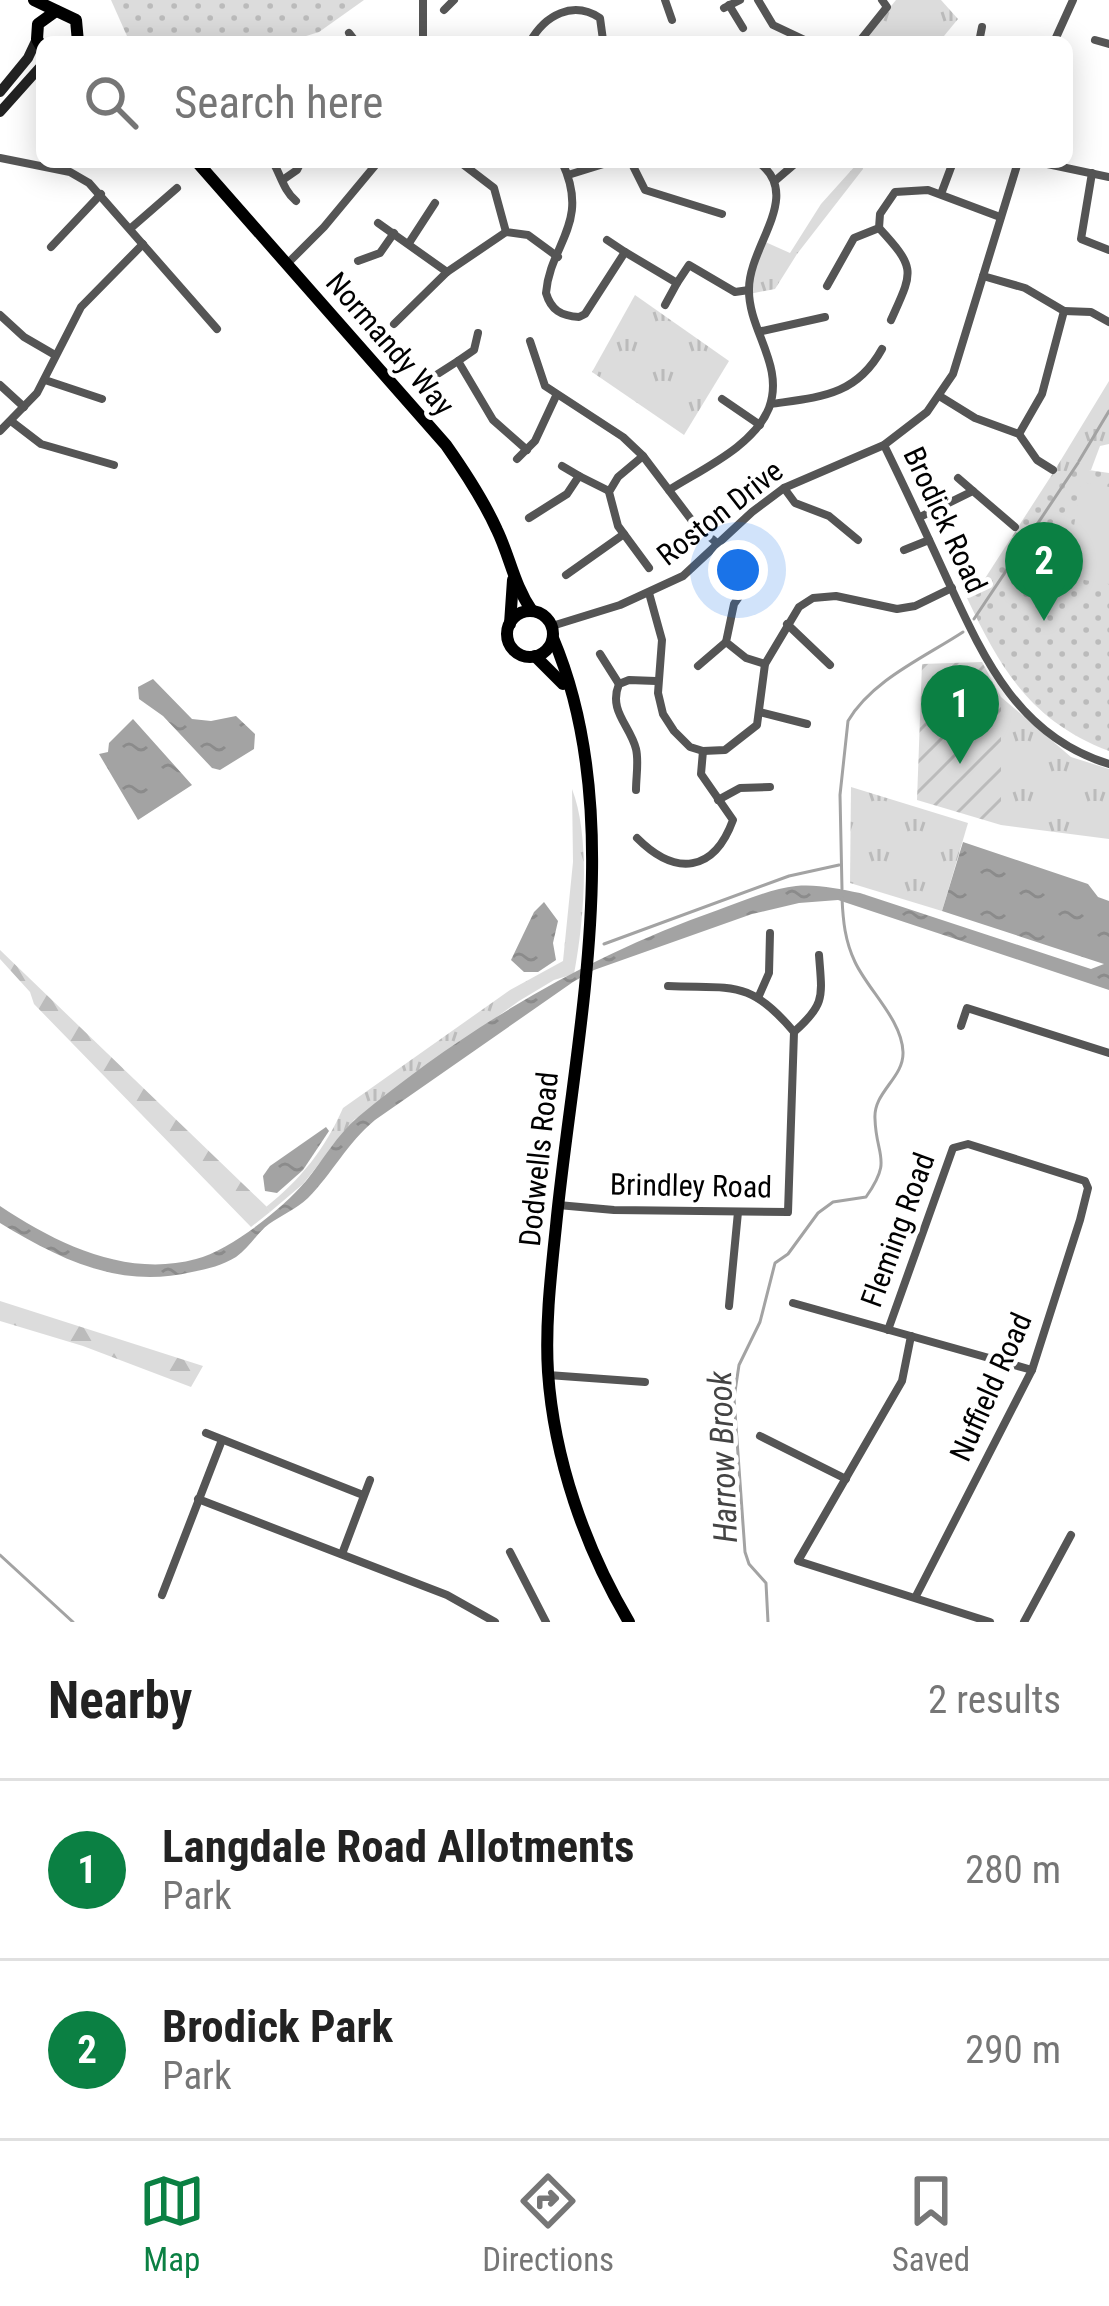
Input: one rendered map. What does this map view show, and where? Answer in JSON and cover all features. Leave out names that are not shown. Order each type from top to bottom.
[{"type":"main road","points":[[30,0],[70,15],[90,36]]},
{"type":"main road","points":[[30,0],[37,36]]},
{"type":"main road","points":[[39,36],[43,17],[57,11]]},
{"type":"main road","points":[[78,36],[79,26]]},
{"type":"main road","name":"Normandy Way","points":[[202,168],[446,445],[500,535],[513,579],[532,611]]},
{"type":"main road","name":"Normandy Way","points":[[510,624],[513,579]]},
{"type":"main road","points":[[535,656],[546,650],[552,632],[544,616],[532,611],[519,614],[510,624],[508,638],[514,650],[535,656],[568,690]]},
{"type":"main road","name":"Dodwells Road","points":[[552,632],[577,722],[592,834],[585,954],[550,1291],[548,1375],[558,1444],[578,1510],[629,1622]]},
{"type":"street","points":[[423,0],[423,36]]},
{"type":"street","points":[[444,10],[454,0]]},
{"type":"street","points":[[665,0],[672,20]]},
{"type":"street","points":[[740,0],[727,7],[742,28]]},
{"type":"street","points":[[758,0],[773,26],[796,36]]},
{"type":"street","points":[[864,36],[887,7],[882,0]]},
{"type":"street","points":[[1057,36],[1073,0]]},
{"type":"street","points":[[536,36],[552,14],[572,6],[587,7],[600,18],[602,36]]},
{"type":"street","points":[[980,36],[982,27]]},
{"type":"street","points":[[1094,40],[1109,44]]},
{"type":"street","points":[[0,92],[36,43]]},
{"type":"street","points":[[0,112],[36,72]]},
{"type":"street","points":[[0,158],[36,162]]},
{"type":"street","points":[[73,168],[218,329]]},
{"type":"street","points":[[276,168],[286,193],[296,201]]},
{"type":"street","points":[[284,179],[298,168]]},
{"type":"street","points":[[367,168],[370,171]]},
{"type":"street","points":[[287,264],[373,168]]},
{"type":"street","points":[[468,168],[494,188],[506,232]]},
{"type":"street","points":[[565,168],[571,218],[547,282],[549,305],[559,313],[579,317],[625,252]]},
{"type":"street","points":[[568,175],[591,168]]},
{"type":"street","points":[[634,168],[645,190],[715,215]]},
{"type":"street","points":[[669,490],[746,439],[770,404],[772,368],[748,290],[758,246],[778,203],[776,180],[764,168]]},
{"type":"street","points":[[776,180],[790,168]]},
{"type":"street","points":[[941,194],[951,168]]},
{"type":"street","name":"Roston Drive","points":[[552,632],[683,577],[784,488],[884,445],[941,397],[953,374],[1016,168]]},
{"type":"street","points":[[1067,168],[1109,177]]},
{"type":"street","points":[[1092,173],[1081,238],[1109,250]]},
{"type":"street","points":[[131,228],[177,188]]},
{"type":"street","points":[[878,228],[880,214],[895,192],[906,189],[941,194],[1000,217]]},
{"type":"street","points":[[51,247],[101,194]]},
{"type":"street","points":[[409,243],[435,203]]},
{"type":"street","points":[[378,223],[447,272]]},
{"type":"street","points":[[827,286],[854,238],[878,228]]},
{"type":"street","points":[[878,228],[905,256],[909,267],[908,288],[891,320]]},
{"type":"street","points":[[394,324],[447,272],[506,232],[528,236],[558,257]]},
{"type":"street","points":[[358,261],[380,253],[394,233]]},
{"type":"street","points":[[607,240],[677,283]]},
{"type":"street","points":[[0,431],[45,380],[81,308],[143,244]]},
{"type":"street","points":[[665,305],[695,252]]},
{"type":"street","points":[[689,265],[735,292],[748,290]]},
{"type":"street","points":[[983,276],[1024,288],[1064,311],[1091,312],[1109,322]]},
{"type":"street","points":[[1019,434],[1042,394],[1064,311]]},
{"type":"street","points":[[0,315],[24,337],[55,355]]},
{"type":"street","points":[[761,332],[825,317]]},
{"type":"street","points":[[433,377],[474,350],[478,333]]},
{"type":"street","points":[[530,341],[545,386],[623,437],[693,522],[719,545]]},
{"type":"street","points":[[770,404],[838,392],[856,384],[882,350]]},
{"type":"street","points":[[458,362],[493,420],[527,450]]},
{"type":"street","points":[[45,380],[102,399]]},
{"type":"street","points":[[0,385],[24,406]]},
{"type":"street","points":[[517,460],[535,442],[556,396]]},
{"type":"street","points":[[941,397],[976,418],[1019,434],[1037,460],[1053,470]]},
{"type":"street","points":[[722,399],[760,424]]},
{"type":"street","points":[[11,422],[41,444],[114,465]]},
{"type":"street","name":"Brodick Road","points":[[884,445],[993,675],[1013,703],[1054,737],[1109,764]]},
{"type":"street","points":[[643,456],[618,477],[609,492],[612,512],[649,568]]},
{"type":"street","points":[[562,466],[609,492]]},
{"type":"street","points":[[529,518],[567,494],[579,476]]},
{"type":"street","points":[[958,478],[1016,527]]},
{"type":"street","points":[[784,488],[795,503],[829,516],[858,540]]},
{"type":"street","points":[[920,517],[974,491]]},
{"type":"street","points":[[566,575],[624,534]]},
{"type":"street","points":[[904,550],[929,540]]},
{"type":"street","points":[[698,666],[726,642],[734,604],[759,568]]},
{"type":"street","points":[[650,593],[662,640],[656,681],[663,713],[674,731],[703,751],[724,750],[757,725],[765,664],[799,607],[813,598],[836,596],[897,609],[952,589]]},
{"type":"street","points":[[787,624],[830,665]]},
{"type":"street","points":[[726,642],[746,658],[765,664]]},
{"type":"street","points":[[600,654],[619,684],[615,704],[636,749],[636,790]]},
{"type":"street","points":[[619,684],[656,681]]},
{"type":"street","points":[[760,712],[808,724]]},
{"type":"street","points":[[638,838],[666,860],[684,865],[706,859],[725,842],[733,820],[701,774],[703,751]]},
{"type":"street","points":[[718,800],[740,788],[770,787]]},
{"type":"street","points":[[758,998],[769,973],[770,933]]},
{"type":"street","name":"Brindley Road","points":[[558,1205],[788,1212],[794,1032],[822,1001],[819,955]]},
{"type":"street","points":[[668,986],[739,987],[794,1032]]},
{"type":"street","points":[[962,1025],[967,1008],[1109,1052]]},
{"type":"street","name":"Fleming Road","points":[[888,1330],[953,1148],[968,1144],[1061,1172],[1085,1181],[1088,1188]]},
{"type":"street","name":"Nuffield Road","points":[[916,1596],[1032,1370],[1088,1188]]},
{"type":"street","points":[[729,1306],[738,1211]]},
{"type":"street","points":[[793,1303],[1032,1370]]},
{"type":"street","points":[[911,1336],[902,1381],[798,1561],[990,1622]]},
{"type":"street","points":[[548,1375],[645,1382]]},
{"type":"street","points":[[206,1433],[363,1496]]},
{"type":"street","points":[[760,1436],[846,1479]]},
{"type":"street","points":[[162,1595],[223,1439]]},
{"type":"street","points":[[342,1554],[370,1480]]},
{"type":"street","points":[[198,1498],[447,1595],[495,1622]]},
{"type":"street","points":[[1024,1622],[1071,1535]]},
{"type":"street","points":[[510,1552],[546,1622]]},
{"type":"green space","points":[[111,0],[364,0],[306,36],[127,36]]},
{"type":"green space","points":[[896,0],[941,0],[958,19],[944,36],[867,36]]},
{"type":"green space","points":[[853,168],[863,168],[775,289],[749,294],[761,240],[790,253],[821,204]]},
{"type":"green space","points":[[635,295],[729,361],[684,435],[592,372]]},
{"type":"green space","points":[[1109,381],[1109,444],[1100,446],[1091,470],[1053,473]]},
{"type":"green space","points":[[1082,469],[1109,473],[1109,751],[1059,725],[1022,690],[967,598],[982,583],[1053,473]]},
{"type":"green space","points":[[1081,482],[1109,487],[1109,584],[1066,577]]},
{"type":"green space","points":[[982,662],[1001,697],[1001,825],[917,800],[922,664]]},
{"type":"green space","points":[[1001,697],[1071,757],[1109,769],[1109,839],[1001,825]]},
{"type":"green space","points":[[851,787],[968,823],[942,911],[850,883]]},
{"type":"green space","points":[[572,789],[584,855],[574,974],[519,1001],[354,1120],[303,1184],[270,1212],[266,1207],[311,1162],[343,1108],[510,990],[563,961],[573,862]]},
{"type":"green space","points":[[0,950],[270,1212],[251,1227],[34,1004],[30,992],[0,959]]},
{"type":"green space","points":[[0,1301],[203,1366],[191,1387],[0,1321]]},
{"type":"water","points":[[153,679],[192,719],[236,716],[255,734],[254,749],[220,770],[212,768],[163,716],[139,699],[138,687]]},
{"type":"water","points":[[133,719],[192,785],[138,820],[99,754],[108,752],[109,743]]},
{"type":"water","points":[[963,842],[1088,884],[1098,897],[1109,901],[1109,990],[838,900],[799,903],[752,914],[594,970],[573,982],[375,1120],[308,1198],[221,1264],[166,1276],[116,1274],[46,1249],[0,1223],[0,1206],[45,1233],[119,1261],[170,1264],[210,1254],[284,1203],[358,1117],[485,1025],[621,949],[776,890],[812,886],[860,893],[1091,969],[1104,964],[942,911]]},
{"type":"water","points":[[544,902],[558,921],[553,943],[556,960],[538,972],[524,972],[511,960],[534,912]]},
{"type":"water","points":[[326,1127],[329,1131],[303,1170],[277,1193],[265,1191],[263,1176],[270,1166]]},
{"type":"waterway","points":[[1079,461],[1109,411]]},
{"type":"waterway","points":[[974,619],[1078,463]]},
{"type":"waterway","points":[[842,889],[840,795],[848,721],[885,681],[963,632]]},
{"type":"waterway","points":[[604,944],[789,876],[839,865]]},
{"type":"waterway","name":"Harrow Brook","points":[[768,1622],[766,1583],[745,1552],[734,1398],[739,1365],[760,1322],[775,1263],[788,1254],[818,1213],[833,1202],[866,1197],[874,1184],[881,1166],[876,1109],[899,1070],[903,1052],[897,1028],[852,954],[842,898]]},
{"type":"waterway","points":[[0,1555],[73,1622]]},
{"type":"place","name":"Brodick Park","points":[[1044,621]]},
{"type":"place","name":"Langdale Road Allotments","points":[[960,764]]}]
